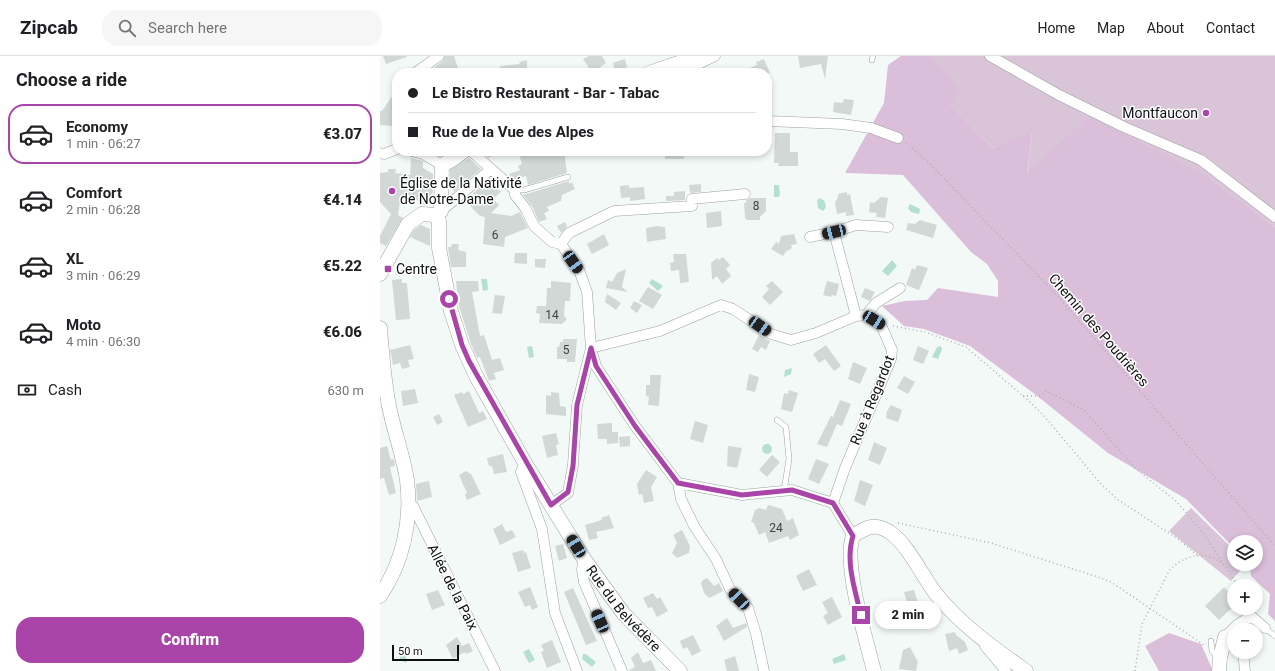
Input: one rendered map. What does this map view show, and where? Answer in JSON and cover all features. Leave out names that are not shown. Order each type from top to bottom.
[{"type":"street","points":[[422,68],[439,56]]},
{"type":"street","points":[[664,68],[699,56]]},
{"type":"street","points":[[690,68],[715,56]]},
{"type":"street","points":[[990,56],[1059,95],[1109,120],[1201,160],[1275,217]]},
{"type":"street","points":[[772,121],[836,124],[871,128],[898,138]]},
{"type":"street","points":[[381,156],[392,151]]},
{"type":"street","points":[[426,156],[442,165],[457,156]]},
{"type":"street","points":[[477,156],[515,190],[515,196],[526,209],[534,226],[552,242],[561,244],[579,270],[587,292],[591,348],[596,366],[631,419],[678,483],[681,499],[694,526],[716,559],[730,589],[748,608],[756,634],[764,671]]},
{"type":"street","name":"Rue du Belvédère","points":[[442,165],[438,213],[440,221],[439,248],[446,286],[462,345],[476,376],[525,463],[584,559],[623,613],[680,671]]},
{"type":"street","points":[[380,274],[408,224],[422,214],[438,213],[491,168]]},
{"type":"street","points":[[561,244],[569,233],[614,211],[692,206],[692,200],[745,194]]},
{"type":"street","points":[[810,237],[834,232],[856,225],[888,227]]},
{"type":"street","points":[[834,232],[861,315],[881,325]]},
{"type":"street","points":[[591,348],[660,331],[721,305],[733,309],[771,334],[791,340],[816,333],[861,315],[876,303],[900,288]]},
{"type":"street","name":"Rue à Regardot","points":[[833,503],[845,468],[891,358],[892,350],[881,325]]},
{"type":"street","points":[[380,328],[387,392],[406,479],[409,506],[405,539],[398,561],[387,586],[380,596]]},
{"type":"street","points":[[551,505],[568,492],[573,466],[577,405],[591,348]]},
{"type":"street","points":[[525,463],[521,472],[542,529],[555,613],[577,671]]},
{"type":"street","points":[[678,483],[742,495],[792,490],[833,503],[853,536]]},
{"type":"street","name":"Allée de la Paix","points":[[409,506],[413,506],[495,671]]},
{"type":"street","points":[[874,671],[851,572],[850,546],[853,536],[869,526],[880,527],[891,533],[937,595],[976,636],[1006,671]]},
{"type":"street","points":[[584,559],[582,570],[584,582],[622,671]]},
{"type":"street","points":[[1240,623],[1251,616],[1259,623]]},
{"type":"street","points":[[976,636],[1026,671]]},
{"type":"street","points":[[1217,660],[1227,642]]},
{"type":"street","points":[[1243,659],[1245,671]]},
{"type":"lane","points":[[515,190],[524,190],[568,177]]},
{"type":"lane","points":[[777,420],[786,427],[789,459],[784,491]]},
{"type":"lane","points":[[1265,628],[1275,636]]},
{"type":"lane","points":[[1211,641],[1217,660]]},
{"type":"path","name":"Chemin des Poudrières","points":[[898,138],[908,144],[930,164],[1053,291],[1275,546]]},
{"type":"path","points":[[881,325],[925,332],[966,347],[1045,417],[1078,458],[1117,499],[1178,539],[1198,556]]},
{"type":"path","points":[[1023,396],[1040,396],[1046,391],[1084,410],[1137,470],[1176,501],[1204,534],[1233,579]]},
{"type":"path","points":[[896,522],[991,543],[1111,582],[1150,608],[1217,660]]},
{"type":"path","points":[[1135,671],[1142,624],[1169,571],[1190,557],[1198,556],[1213,558],[1224,565]]},
{"type":"shaded area","points":[[901,56],[930,56],[960,91],[950,104],[993,148],[1032,132],[1027,174],[1089,116],[1208,177],[1275,227],[1275,621],[1268,614],[1270,594],[1263,587],[1263,579],[1254,579],[1251,576],[1250,571],[1263,571],[1263,535],[1227,535],[1227,541],[1186,499],[1108,453],[1036,395],[970,346],[924,329],[904,326],[882,306],[905,301],[927,300],[938,288],[998,297],[998,281],[987,264],[971,252],[903,175],[845,173],[884,103],[888,65]]},
{"type":"shaded area","points":[[930,56],[1275,56],[1275,227],[1208,177],[1027,175],[1032,133],[993,148],[950,104]]},
{"type":"shaded area","points":[[774,185],[779,185],[780,195],[778,197],[774,197]]},
{"type":"shaded area","points":[[819,198],[824,200],[826,207],[823,211],[818,208],[817,201]]},
{"type":"shaded area","points":[[910,204],[920,209],[919,214],[911,212],[908,208]]},
{"type":"shaded area","points":[[892,260],[897,266],[888,276],[882,271]]},
{"type":"shaded area","points":[[481,279],[487,279],[488,290],[483,291]]},
{"type":"shaded area","points":[[652,279],[663,286],[658,291],[649,283]]},
{"type":"shaded area","points":[[532,346],[534,357],[529,358],[527,347]]},
{"type":"shaded area","points":[[941,346],[942,349],[938,359],[932,357],[937,347]]},
{"type":"shaded area","points":[[792,368],[791,374],[784,377],[785,370]]},
{"type":"shaded area","points":[[765,444],[769,444],[771,445],[771,453],[765,454],[762,451],[762,447]]},
{"type":"shaded area","points":[[1191,508],[1227,543],[1227,571],[1240,571],[1233,579],[1229,579],[1169,531]]},
{"type":"shaded area","points":[[1169,633],[1201,644],[1213,671],[1159,671],[1145,646]]},
{"type":"shaded area","points":[[529,649],[535,660],[529,663],[523,652]]},
{"type":"shaded area","points":[[400,652],[404,653],[407,660],[406,663],[400,660]]},
{"type":"shaded area","points":[[583,654],[586,654],[596,662],[592,667],[582,659]]},
{"type":"shaded area","points":[[844,654],[846,660],[834,664],[832,659]]},
{"type":"building","points":[[383,56],[407,56],[407,57],[386,64]]},
{"type":"building","points":[[445,56],[454,56],[458,68],[436,68],[443,61]]},
{"type":"building","points":[[589,56],[602,56],[606,63],[599,68],[589,68],[583,59]]},
{"type":"building","points":[[798,56],[828,56],[825,79],[821,64],[800,68]]},
{"type":"building","points":[[625,59],[627,67],[614,68],[613,63]]},
{"type":"building","points":[[764,59],[768,68],[750,68],[757,65],[756,62]]},
{"type":"building","points":[[527,60],[527,68],[500,68],[500,66],[520,64],[519,62]]},
{"type":"building","points":[[392,96],[392,126],[380,125],[380,111],[382,111]]},
{"type":"building","points":[[844,99],[854,100],[851,115],[833,112],[834,102],[843,103]]},
{"type":"building","points":[[775,133],[790,133],[790,152],[798,152],[798,166],[778,166],[779,163],[774,163]]},
{"type":"building","points":[[520,156],[565,156],[567,173],[528,185],[526,176],[513,180],[509,174],[520,170],[518,166],[522,164]]},
{"type":"building","points":[[665,156],[684,156],[684,159],[665,159]]},
{"type":"building","points":[[411,158],[423,161],[423,168],[433,174],[433,192],[425,205],[410,196],[401,195],[398,215],[403,218],[386,246],[380,243],[380,236],[391,214],[380,202],[380,173],[388,172],[388,169],[396,169],[395,173],[410,175]]},
{"type":"building","points":[[469,158],[481,169],[454,192],[450,186],[450,170]]},
{"type":"building","points":[[490,178],[501,192],[493,199],[499,205],[491,213],[511,216],[520,212],[528,228],[505,237],[504,247],[483,244],[485,217],[480,216],[470,206],[479,200],[473,193]]},
{"type":"building","points":[[569,181],[569,184],[572,182],[575,189],[562,195],[561,201],[547,207],[549,211],[544,213],[547,219],[539,222],[532,206],[523,195]]},
{"type":"building","points":[[701,184],[701,192],[690,193],[689,185]]},
{"type":"building","points":[[629,185],[629,188],[644,187],[645,199],[630,201],[630,197],[621,198],[620,186]]},
{"type":"building","points":[[685,191],[685,200],[666,201],[666,196],[674,196],[674,192]]},
{"type":"building","points":[[847,192],[847,195],[850,194],[854,215],[846,216],[846,212],[837,214],[835,203],[838,194]]},
{"type":"building","points":[[881,197],[888,198],[885,218],[876,217],[877,213],[869,212],[870,202],[874,203]]},
{"type":"building","points":[[750,198],[766,198],[766,211],[760,217],[760,220],[747,220],[745,218],[744,203],[746,203],[746,200]]},
{"type":"building","points":[[721,211],[722,226],[707,228],[706,213]]},
{"type":"building","points":[[920,220],[937,225],[933,238],[906,230],[908,223],[915,224]]},
{"type":"building","points":[[565,222],[567,227],[561,233],[557,226]]},
{"type":"building","points":[[421,225],[430,229],[430,246],[410,237],[414,230]]},
{"type":"building","points":[[657,226],[665,227],[666,239],[647,242],[646,228]]},
{"type":"building","points":[[604,234],[609,245],[592,254],[587,244]]},
{"type":"building","points":[[794,234],[797,244],[791,245],[792,248],[788,251],[787,250],[783,256],[771,249],[776,242],[779,244],[781,236]]},
{"type":"building","points":[[452,244],[459,244],[458,250],[466,252],[466,267],[451,267],[448,247],[451,247]]},
{"type":"building","points":[[515,253],[527,253],[527,264],[514,263]]},
{"type":"building","points":[[673,254],[686,254],[689,282],[680,283],[679,270],[671,271],[670,263],[674,262]]},
{"type":"building","points":[[723,257],[730,265],[726,269],[731,276],[722,284],[717,276],[712,280],[711,263],[717,258],[719,260]]},
{"type":"building","points":[[535,259],[546,259],[545,268],[535,267]]},
{"type":"building","points":[[917,265],[928,268],[919,290],[906,285],[912,268],[915,270]]},
{"type":"building","points":[[626,269],[622,287],[628,292],[606,288],[608,280],[612,282],[617,273]]},
{"type":"building","points":[[402,279],[402,283],[407,283],[410,319],[396,320],[392,280]]},
{"type":"building","points":[[456,281],[478,281],[479,291],[472,292],[480,336],[484,335],[492,360],[500,358],[504,370],[494,373],[496,379],[489,381],[480,357],[477,358],[471,344],[458,303]]},
{"type":"building","points":[[551,281],[571,283],[570,301],[565,301],[564,316],[567,319],[562,324],[539,323],[540,314],[536,313],[537,306],[546,306],[547,288],[551,288]]},
{"type":"building","points":[[772,281],[783,292],[770,305],[762,297],[769,289],[766,286]]},
{"type":"building","points":[[827,281],[839,284],[836,296],[832,295],[831,297],[823,295]]},
{"type":"building","points":[[648,287],[662,295],[653,309],[639,301]]},
{"type":"building","points":[[865,288],[875,292],[870,301],[861,297]]},
{"type":"building","points":[[607,294],[621,303],[616,310],[605,302]]},
{"type":"building","points":[[495,295],[505,296],[502,314],[492,313]]},
{"type":"building","points":[[634,301],[642,305],[637,313],[630,308]]},
{"type":"building","points":[[759,335],[770,341],[766,350],[761,347],[758,352],[752,349]]},
{"type":"building","points":[[563,339],[577,339],[575,362],[567,362],[567,359],[557,359],[557,347],[559,347],[560,342],[563,342]]},
{"type":"building","points":[[410,345],[414,359],[408,360],[410,367],[402,369],[400,363],[393,365],[390,350]]},
{"type":"building","points":[[826,345],[841,366],[834,371],[825,359],[819,363],[813,354]]},
{"type":"building","points":[[918,346],[929,351],[923,364],[913,360]]},
{"type":"building","points":[[853,362],[867,368],[860,384],[848,379]]},
{"type":"building","points":[[749,374],[759,377],[755,392],[746,390]]},
{"type":"building","points":[[650,375],[661,375],[659,406],[648,405],[649,397],[646,396],[646,385],[650,385]]},
{"type":"building","points":[[904,376],[915,382],[908,394],[897,388]]},
{"type":"building","points":[[415,389],[418,403],[403,406],[401,391]]},
{"type":"building","points":[[789,390],[798,393],[792,412],[781,409],[784,393],[788,394]]},
{"type":"building","points":[[469,391],[479,413],[483,411],[487,419],[468,427],[454,395],[462,392],[463,394]]},
{"type":"building","points":[[551,392],[559,393],[560,406],[566,407],[566,416],[546,414],[546,395],[551,396]]},
{"type":"building","points":[[840,400],[851,404],[842,426],[837,424],[827,447],[817,444],[831,416],[833,417]]},
{"type":"building","points":[[891,405],[902,410],[898,422],[886,418],[887,411]]},
{"type":"building","points":[[439,414],[443,422],[437,425],[433,417]]},
{"type":"building","points":[[695,421],[708,425],[703,443],[690,439]]},
{"type":"building","points":[[612,423],[612,432],[618,432],[618,443],[607,444],[607,439],[598,439],[597,424]]},
{"type":"building","points":[[556,433],[559,444],[556,445],[558,455],[547,458],[542,436]]},
{"type":"building","points":[[630,436],[630,446],[620,447],[619,437]]},
{"type":"building","points":[[874,442],[887,448],[880,465],[868,460]]},
{"type":"building","points":[[387,446],[391,460],[394,459],[395,466],[390,467],[396,493],[389,495],[384,478],[380,479],[380,448]]},
{"type":"building","points":[[728,446],[742,448],[737,468],[727,466]]},
{"type":"building","points":[[503,454],[507,472],[494,474],[492,466],[489,466],[487,458]]},
{"type":"building","points":[[772,455],[780,462],[767,477],[759,470]]},
{"type":"building","points":[[816,459],[829,464],[819,484],[808,479]]},
{"type":"building","points":[[646,470],[657,477],[651,487],[654,501],[644,503],[642,494],[639,495],[637,484]]},
{"type":"building","points":[[466,471],[471,474],[481,494],[467,500],[465,494],[467,493],[459,475]]},
{"type":"building","points":[[860,480],[873,485],[865,506],[854,501]]},
{"type":"building","points":[[429,481],[432,497],[417,501],[416,484]]},
{"type":"building","points":[[768,505],[782,509],[787,521],[793,518],[799,535],[790,540],[788,536],[769,543],[765,532],[759,535],[754,523],[751,522],[755,510],[759,508],[766,510]]},
{"type":"building","points":[[609,515],[614,528],[596,532],[598,538],[589,540],[585,525],[602,520],[601,518]]},
{"type":"building","points":[[502,524],[506,532],[512,530],[516,537],[500,545],[493,529]]},
{"type":"building","points":[[682,530],[690,546],[689,553],[677,558],[672,553],[677,543],[673,535]]},
{"type":"building","points":[[563,544],[567,558],[559,561],[555,546]]},
{"type":"building","points":[[523,550],[524,553],[526,552],[531,568],[518,572],[512,553]]},
{"type":"building","points":[[809,569],[817,585],[803,591],[796,576]]},
{"type":"building","points":[[707,578],[714,586],[719,583],[723,591],[709,598],[704,593],[701,583]]},
{"type":"building","points":[[530,587],[538,607],[532,610],[530,605],[525,607],[518,592]]},
{"type":"building","points":[[1224,587],[1227,590],[1227,613],[1219,620],[1205,606]]},
{"type":"building","points":[[573,588],[597,641],[586,645],[564,592]]},
{"type":"building","points":[[438,590],[445,605],[432,610],[426,594]]},
{"type":"building","points":[[914,590],[919,606],[909,609],[904,592]]},
{"type":"building","points":[[653,593],[657,599],[660,597],[668,611],[657,617],[652,607],[648,608],[643,598]]},
{"type":"building","points":[[832,597],[842,617],[828,625],[823,616],[828,613],[822,602]]},
{"type":"building","points":[[727,618],[733,628],[746,623],[747,627],[724,641],[716,626]]},
{"type":"building","points":[[955,632],[956,635],[965,642],[968,650],[959,654],[957,648],[949,651],[945,634]]},
{"type":"building","points":[[693,635],[701,651],[692,656],[687,647],[683,649],[680,641]]},
{"type":"building","points":[[457,637],[462,646],[469,643],[473,651],[466,654],[465,652],[453,659],[446,645]]},
{"type":"building","points":[[552,640],[561,662],[547,668],[541,652],[544,651],[541,645]]},
{"type":"building","points":[[910,647],[918,662],[916,671],[899,669],[903,650]]},
{"type":"building","points":[[638,652],[643,663],[651,660],[656,671],[628,671],[635,667],[631,658]]},
{"type":"building","points":[[735,656],[739,671],[727,671],[724,660]]},
{"type":"place","name":"Montfaucon","points":[[1206,113]]},
{"type":"place","name":"Église de la Nativité de Notre-Dame","points":[[392,191]]},
{"type":"place","name":"Centre","points":[[388,269]]},
{"type":"route","points":[[449,299],[451,311],[469,361],[525,463],[551,505],[565,496],[568,492],[573,466],[577,405],[591,348],[596,366],[635,426],[678,483],[742,495],[766,494],[792,490],[833,503],[840,517],[853,536],[850,546],[851,572],[861,615]]}]
